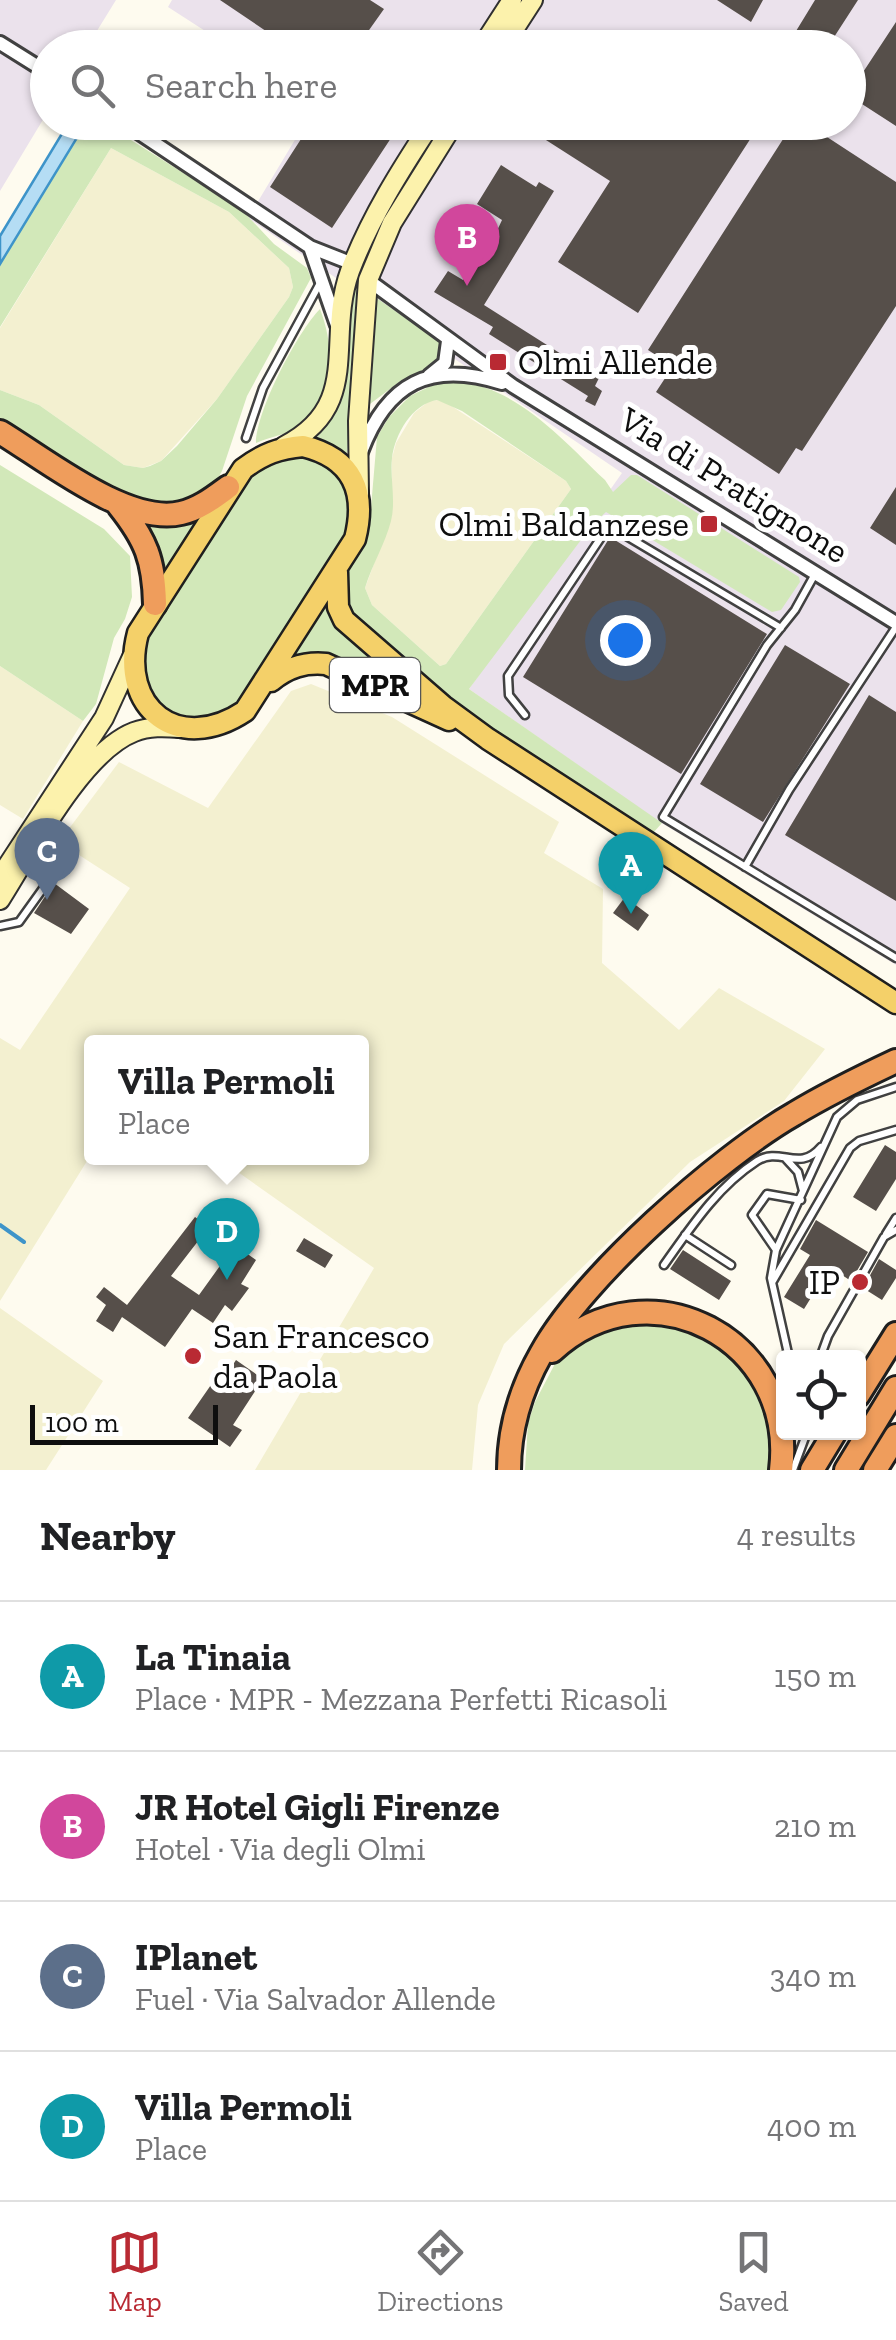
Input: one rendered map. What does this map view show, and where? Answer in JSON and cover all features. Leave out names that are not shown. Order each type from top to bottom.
[{"type":"highway","points":[[0,432],[120,506],[154,515],[179,514],[202,506],[228,487]]},
{"type":"highway","points":[[120,506],[148,550],[153,565],[155,604]]},
{"type":"highway","points":[[510,1470],[513,1420],[541,1353],[604,1274],[666,1212],[791,1115],[896,1061]]},
{"type":"highway","points":[[530,1376],[566,1338],[600,1320],[660,1312],[698,1322],[740,1350],[766,1385],[780,1423],[780,1470]]},
{"type":"highway","points":[[866,1382],[896,1334]]},
{"type":"highway","points":[[846,1470],[896,1388]]},
{"type":"highway","points":[[875,1470],[896,1436]]},
{"type":"highway","points":[[812,1470],[830,1440]]},
{"type":"main road","points":[[493,30],[512,0]]},
{"type":"main road","points":[[514,30],[533,0]]},
{"type":"main road","points":[[0,876],[104,718],[132,657],[138,633],[228,487],[252,462],[312,430],[329,406],[337,376],[344,293],[353,264],[388,192],[421,140]]},
{"type":"main road","points":[[0,900],[88,768],[117,740],[154,727],[204,729],[226,724],[246,711],[356,539],[361,517],[358,461],[368,280],[392,224],[444,140]]},
{"type":"main road","points":[[280,448],[303,446],[340,460],[359,497]]},
{"type":"main road","name":"MPR","points":[[337,570],[338,608],[344,620],[444,706],[488,739],[896,1002]]},
{"type":"main road","points":[[132,657],[136,686],[146,704],[180,728]]},
{"type":"main road","name":"MPR","points":[[261,688],[293,667],[310,662],[326,664],[488,739]]},
{"type":"street","points":[[0,43],[30,62]]},
{"type":"street","points":[[150,140],[310,247],[353,264]]},
{"type":"street","points":[[310,247],[339,334]]},
{"type":"street","name":"Via di Pratignone","points":[[368,280],[514,386],[896,625]]},
{"type":"street","points":[[358,461],[372,423],[383,408],[404,388],[427,378],[445,363],[448,341]]},
{"type":"street","points":[[427,378],[463,374],[514,386]]},
{"type":"lane","points":[[246,438],[263,388],[322,278]]},
{"type":"lane","points":[[525,715],[509,694],[508,676],[606,530],[618,532],[781,628]]},
{"type":"lane","points":[[816,573],[795,610],[767,645],[664,817],[896,958]]},
{"type":"lane","points":[[746,867],[789,790],[896,625]]},
{"type":"lane","points":[[0,926],[19,922],[47,883],[40,858],[47,827]]},
{"type":"lane","points":[[787,1350],[772,1284],[776,1250],[844,1108],[896,1088]]},
{"type":"lane","points":[[772,1284],[850,1148],[859,1141],[896,1130]]},
{"type":"lane","points":[[664,1265],[710,1201],[756,1162],[772,1156],[806,1159],[825,1142]]},
{"type":"lane","points":[[785,1158],[802,1181],[802,1199]]},
{"type":"lane","points":[[776,1250],[752,1214],[767,1194],[802,1199]]},
{"type":"lane","points":[[823,1350],[896,1218]]},
{"type":"lane","points":[[884,1237],[896,1230]]},
{"type":"lane","points":[[686,1235],[731,1265]]},
{"type":"lane","points":[[793,1470],[803,1440]]},
{"type":"shaded area","points":[[0,0],[116,0],[97,30],[30,30],[31,140],[0,191]]},
{"type":"shaded area","points":[[172,0],[896,0],[896,965],[655,819],[469,689],[622,473],[248,218],[295,140],[866,140],[866,30],[204,30],[168,7]]},
{"type":"shaded area","points":[[111,148],[229,212],[289,268],[293,287],[217,399],[161,461],[143,468],[124,465],[39,405],[0,390],[0,328]]},
{"type":"shaded area","points":[[438,400],[566,481],[571,489],[446,664],[440,666],[372,605],[365,588],[392,515],[392,458],[396,443],[414,413],[429,401]]},
{"type":"shaded area","points":[[0,666],[83,721],[23,819],[0,805]]},
{"type":"shaded area","points":[[311,684],[392,717],[559,822],[544,853],[603,889],[602,963],[679,1030],[719,988],[825,1049],[784,1101],[690,1162],[504,1344],[478,1405],[472,1470],[255,1470],[374,1268],[228,1165],[369,1165],[369,1035],[84,1035],[85,1165],[0,1301],[0,1038],[20,1050],[130,888],[59,842],[119,762],[208,808],[291,691]]},
{"type":"shaded area","points":[[0,1308],[103,1381],[46,1470],[0,1470]]},
{"type":"green space","points":[[76,140],[131,140],[242,210],[274,244],[307,268],[311,278],[247,396],[213,487],[200,498],[170,507],[129,500],[0,419],[0,390],[39,405],[124,465],[150,466],[177,446],[217,399],[289,297],[293,287],[289,268],[229,212],[111,148],[0,327],[0,264]]},
{"type":"green space","points":[[373,239],[376,240],[357,295],[347,455],[317,437],[339,405],[344,388],[353,290]]},
{"type":"green space","points":[[375,297],[443,344],[441,358],[433,367],[402,380],[370,404]]},
{"type":"green space","points":[[320,309],[330,356],[322,403],[301,426],[256,443],[263,412],[280,372]]},
{"type":"green space","points":[[461,382],[502,395],[540,419],[613,492],[631,475],[637,475],[799,577],[800,582],[781,610],[772,612],[606,512],[469,689],[662,823],[653,833],[456,707],[349,617],[343,580],[369,531],[377,437],[389,417],[410,396],[435,384]],"holes":[[[437,400],[462,411],[566,481],[571,489],[446,664],[440,666],[372,605],[365,588],[391,521],[392,458],[401,430],[420,407]]]},
{"type":"green space","points":[[288,455],[318,462],[343,480],[351,500],[348,533],[238,704],[201,719],[167,709],[152,695],[142,674],[147,638],[249,476]]},
{"type":"green space","points":[[0,465],[104,529],[130,556],[132,597],[114,638],[96,704],[83,721],[0,666]]},
{"type":"green space","points":[[202,514],[163,575],[140,518]]},
{"type":"green space","points":[[331,598],[443,711],[294,656]]},
{"type":"green space","points":[[659,1321],[711,1338],[751,1376],[772,1425],[772,1470],[525,1470],[528,1423],[559,1356],[603,1328]]},
{"type":"water","points":[[58,140],[76,140],[0,264],[0,236]]},
{"type":"building","points":[[220,0],[370,0],[384,9],[369,30],[264,30]]},
{"type":"building","points":[[717,0],[763,0],[751,22]]},
{"type":"building","points":[[815,0],[858,0],[839,30],[797,30]]},
{"type":"building","points":[[896,22],[896,126],[866,107],[866,68]]},
{"type":"building","points":[[300,140],[390,140],[332,228],[270,187]]},
{"type":"building","points":[[546,140],[750,140],[638,313],[558,262],[610,181]]},
{"type":"building","points":[[782,140],[832,140],[896,182],[896,306],[802,451],[796,448],[779,474],[656,392],[673,366],[648,350]]},
{"type":"building","points":[[501,165],[536,187],[539,182],[554,191],[484,305],[599,378],[595,386],[602,391],[595,406],[585,401],[588,396],[489,334],[493,327],[434,292],[448,271],[463,280],[496,233],[502,220],[477,204]]},
{"type":"building","points":[[896,487],[896,545],[870,528]]},
{"type":"building","points":[[610,537],[767,634],[681,774],[523,677]]},
{"type":"building","points":[[785,645],[850,684],[763,822],[700,784]]},
{"type":"building","points":[[869,695],[896,712],[896,901],[785,835]]},
{"type":"building","points":[[54,883],[89,909],[71,934],[34,913]]},
{"type":"building","points":[[625,897],[649,915],[638,931],[613,913]]},
{"type":"building","points":[[885,1145],[896,1152],[896,1179],[876,1211],[853,1197]]},
{"type":"building","points":[[195,1217],[209,1227],[171,1276],[199,1295],[235,1245],[256,1260],[241,1284],[249,1288],[232,1311],[225,1305],[213,1323],[192,1309],[165,1347],[122,1317],[113,1332],[96,1321],[106,1305],[96,1297],[104,1287],[127,1305]]},
{"type":"building","points":[[816,1220],[868,1252],[851,1281],[830,1267],[804,1309],[784,1297],[810,1255],[800,1249]]},
{"type":"building","points":[[304,1238],[333,1255],[325,1268],[296,1251]]},
{"type":"building","points":[[683,1250],[731,1281],[719,1300],[670,1269]]},
{"type":"building","points":[[879,1259],[896,1270],[896,1278],[882,1300],[863,1288]]},
{"type":"building","points":[[236,1360],[263,1379],[233,1425],[242,1430],[230,1447],[188,1418],[213,1382],[219,1386]]},
{"type":"waterway","points":[[0,1225],[24,1242]]},
{"type":"place","name":"JR Hotel Gigli Firenze","points":[[467,286]]},
{"type":"place","name":"Olmi Allende","points":[[498,362]]},
{"type":"place","name":"Olmi Baldanzese","points":[[709,524]]},
{"type":"place","name":"IPlanet","points":[[47,900]]},
{"type":"place","name":"La Tinaia","points":[[631,914]]},
{"type":"place","name":"Villa Permoli","points":[[227,1280]]},
{"type":"place","name":"IP","points":[[860,1282]]},
{"type":"place","name":"San Francesco da Paola","points":[[193,1356]]}]
